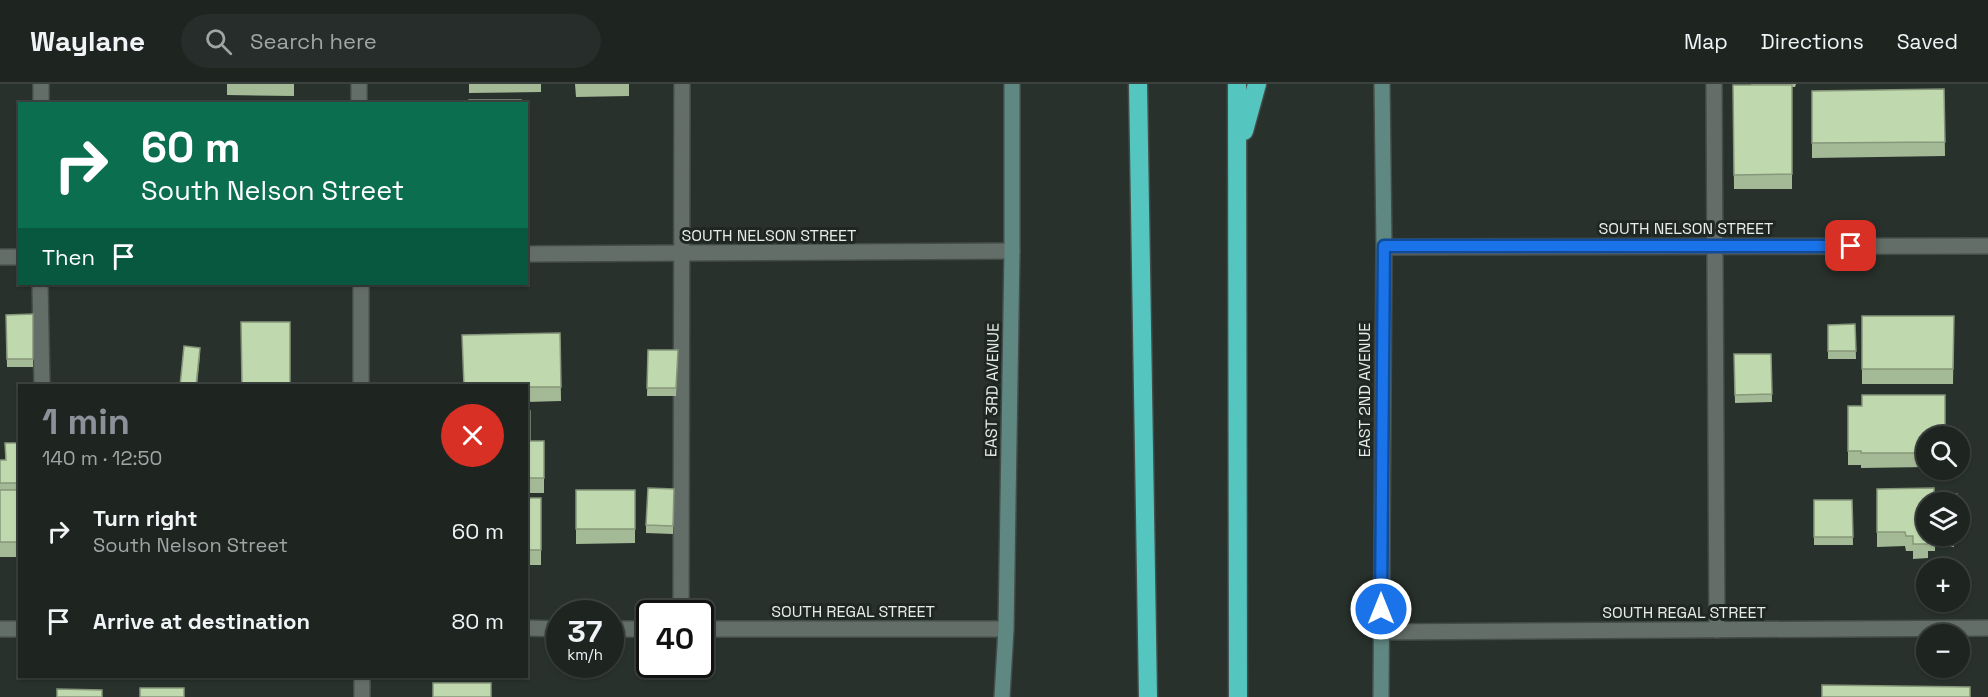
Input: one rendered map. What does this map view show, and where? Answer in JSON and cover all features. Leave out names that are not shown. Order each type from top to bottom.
[{"type":"highway","points":[[1129,84],[1138,171]]},
{"type":"highway","points":[[1138,84],[1148,697]]},
{"type":"highway","points":[[1238,84],[1236,512],[1238,697]]},
{"type":"highway","points":[[1238,153],[1257,84]]},
{"type":"street","points":[[41,84],[41,102]]},
{"type":"street","points":[[359,84],[359,102]]},
{"type":"street","points":[[681,600],[682,84]]},
{"type":"street","name":"EAST 3RD AVENUE","points":[[1002,697],[1006,629],[1012,251],[1012,84]]},
{"type":"street","name":"EAST 2ND AVENUE","points":[[1381,697],[1384,246],[1382,84]]},
{"type":"street","points":[[1714,84],[1717,630]]},
{"type":"street","name":"SOUTH NELSON STREET","points":[[1384,246],[1988,246]]},
{"type":"street","name":"SOUTH NELSON STREET","points":[[528,254],[1012,251]]},
{"type":"street","points":[[0,257],[18,257]]},
{"type":"street","points":[[40,285],[42,384]]},
{"type":"street","points":[[361,285],[361,384]]},
{"type":"street","points":[[528,628],[546,628]]},
{"type":"street","name":"SOUTH REGAL STREET","points":[[1380,632],[1988,628]]},
{"type":"street","points":[[0,629],[18,629]]},
{"type":"street","name":"SOUTH REGAL STREET","points":[[714,629],[1006,629]]},
{"type":"street","points":[[362,678],[362,697]]},
{"type":"building","points":[[1733,85],[1792,85],[1792,174],[1734,175]]},
{"type":"building","points":[[1944,89],[1945,142],[1812,143],[1812,91]]},
{"type":"building","points":[[469,100],[521,100],[521,102],[469,102]]},
{"type":"building","points":[[33,314],[33,359],[7,359],[6,315]]},
{"type":"building","points":[[1862,316],[1954,316],[1953,369],[1862,369]]},
{"type":"building","points":[[241,322],[290,322],[290,384],[242,384]]},
{"type":"building","points":[[1855,324],[1856,351],[1828,351],[1828,325]]},
{"type":"building","points":[[560,333],[561,387],[528,387],[528,384],[464,384],[462,335]]},
{"type":"building","points":[[184,346],[200,348],[196,384],[180,384]]},
{"type":"building","points":[[648,350],[678,350],[676,388],[647,388]]},
{"type":"building","points":[[1734,354],[1771,354],[1772,394],[1735,395]]},
{"type":"building","points":[[1862,395],[1945,395],[1945,426],[1916,426],[1916,453],[1848,451],[1848,406],[1862,406]]},
{"type":"building","points":[[528,411],[530,411],[530,441],[544,441],[544,478],[528,478]]},
{"type":"building","points":[[5,443],[18,443],[18,483],[0,483],[0,460],[6,460]]},
{"type":"building","points":[[648,488],[674,489],[673,526],[646,525]]},
{"type":"building","points":[[1934,488],[1934,492],[1916,492],[1916,544],[1913,544],[1913,536],[1906,536],[1905,532],[1877,532],[1877,489]]},
{"type":"building","points":[[0,490],[18,490],[18,542],[0,542]]},
{"type":"building","points":[[576,490],[635,490],[635,529],[576,529]]},
{"type":"building","points":[[528,498],[541,498],[541,550],[528,550]]},
{"type":"building","points":[[1814,500],[1852,500],[1853,537],[1814,537]]},
{"type":"building","points":[[433,683],[491,683],[491,697],[433,697]]},
{"type":"building","points":[[1822,685],[1970,687],[1970,697],[1822,697]]},
{"type":"building","points":[[140,688],[184,688],[184,697],[140,697]]},
{"type":"building","points":[[57,689],[102,690],[102,697],[57,697]]},
{"type":"route","points":[[1381,609],[1384,246],[1851,246]]}]
